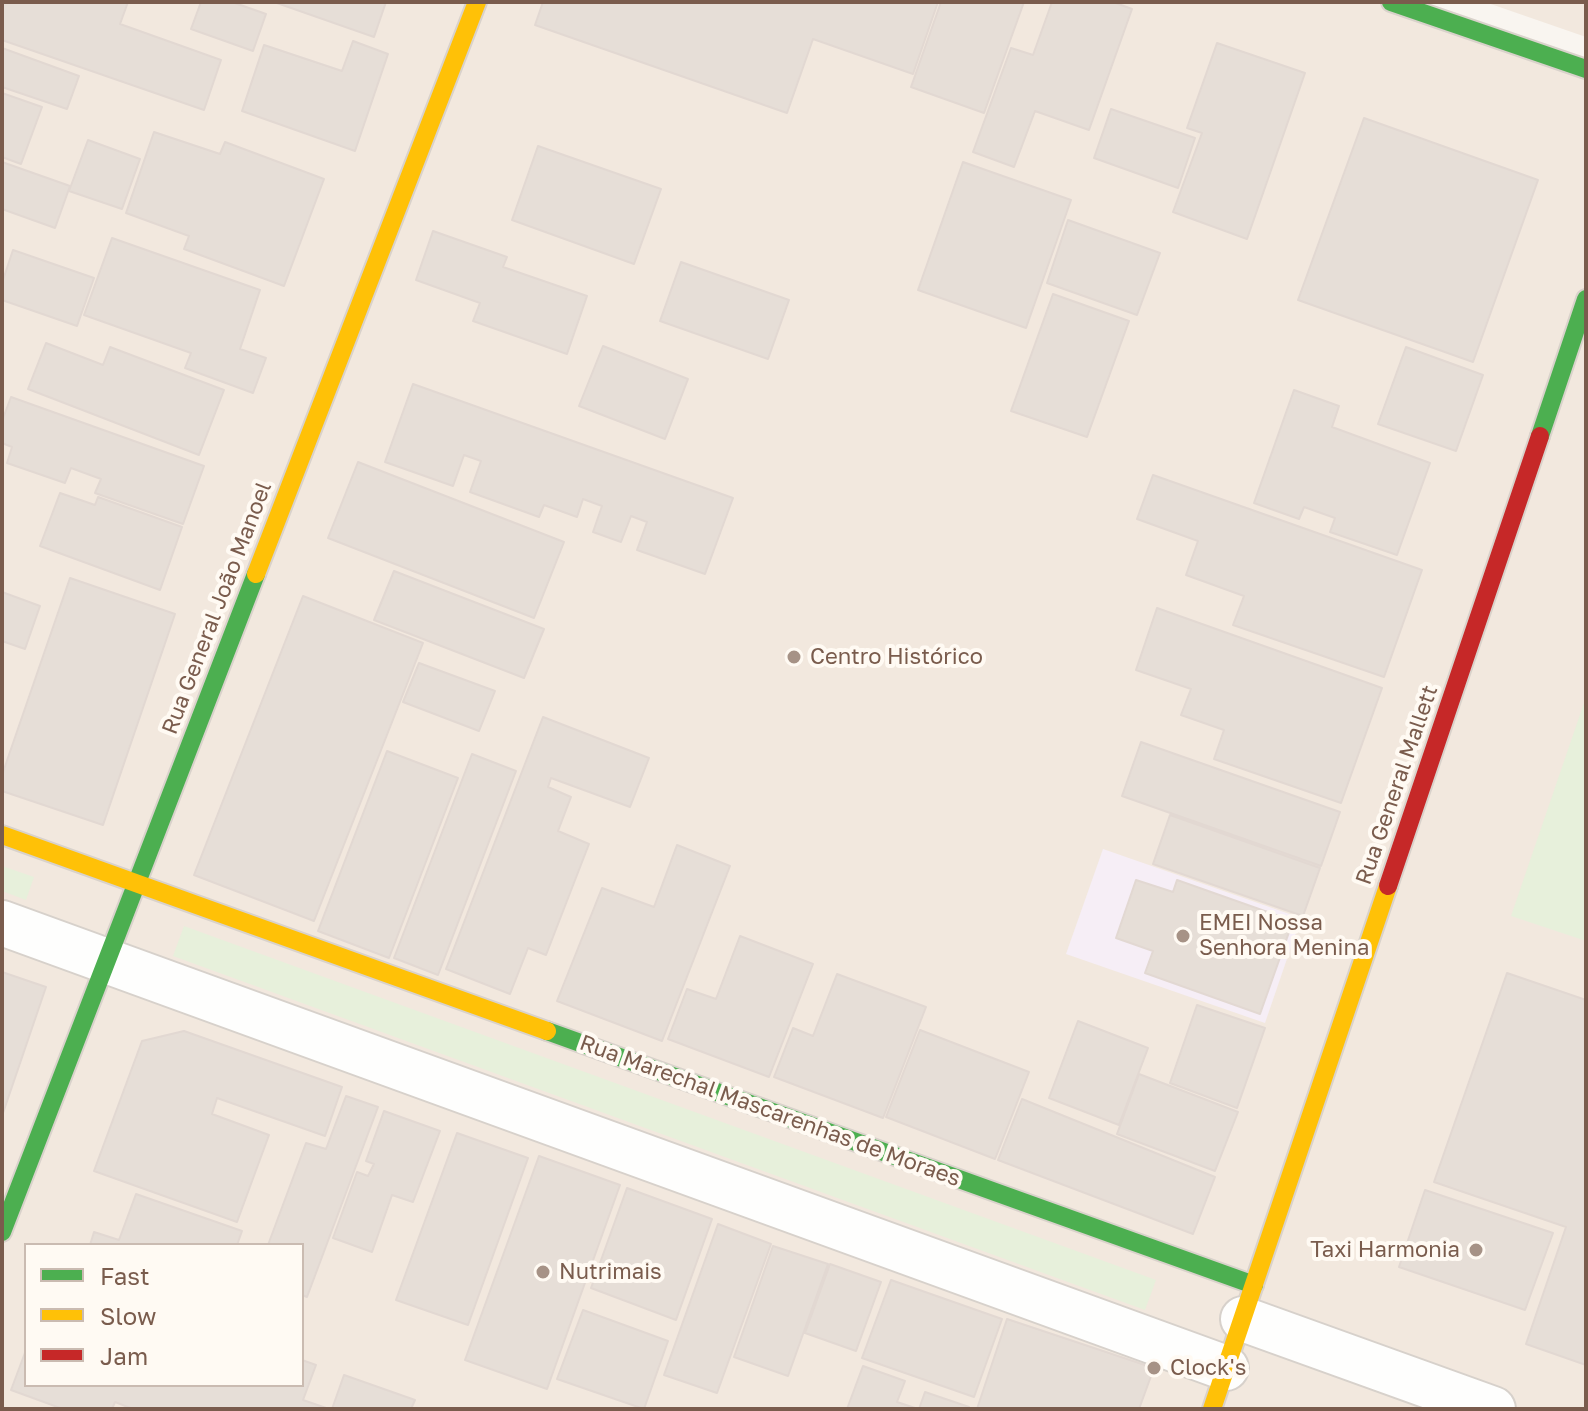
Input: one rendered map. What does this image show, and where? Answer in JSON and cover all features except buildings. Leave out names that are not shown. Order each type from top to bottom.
[{"type":"street","name":"Rua General João Manoel","points":[[2,1232],[477,2]]},
{"type":"street","points":[[1391,2],[1586,69]]},
{"type":"street","name":"Rua General Mallett","points":[[1212,1409],[1586,299]]},
{"type":"street","name":"Rua Marechal Mascarenhas de Moraes","points":[[2,835],[1249,1302],[1493,1409]]},
{"type":"street","points":[[2,923],[1226,1368]]},
{"type":"shaded area","name":"Centro Histórico","points":[[2,2],[1391,2],[1586,69],[1586,1409],[2,1409]]},
{"type":"shaded area","points":[[1485,2],[1586,2],[1586,37]]},
{"type":"shaded area","name":"EMEI Nossa Senhora Menina","points":[[1103,849],[1301,918],[1265,1023],[1066,954]]},
{"type":"green space","points":[[1586,697],[1586,941],[1511,916]]},
{"type":"green space","points":[[2,866],[34,877],[26,900],[2,891]]},
{"type":"green space","points":[[184,926],[1156,1280],[1145,1310],[173,956]]},
{"type":"traffic: fast","points":[[1391,2],[1586,69]]},
{"type":"traffic: fast","points":[[1540,436],[1586,299]]},
{"type":"traffic: fast","points":[[2,1232],[256,574]]},
{"type":"traffic: fast","points":[[547,1031],[1254,1285]]},
{"type":"traffic: slow","points":[[256,574],[477,2]]},
{"type":"traffic: slow","points":[[2,835],[547,1031]]},
{"type":"traffic: slow","points":[[1212,1409],[1388,886]]},
{"type":"traffic: jam","points":[[1388,886],[1540,436]]},
{"type":"place","name":"Centro Histórico","points":[[794,657]]},
{"type":"place","name":"EMEI Nossa Senhora Menina","points":[[1183,936]]},
{"type":"place","name":"Taxi Harmonia","points":[[1476,1250]]},
{"type":"place","name":"Nutrimais","points":[[543,1272]]},
{"type":"place","name":"Clock's","points":[[1154,1368]]}]
